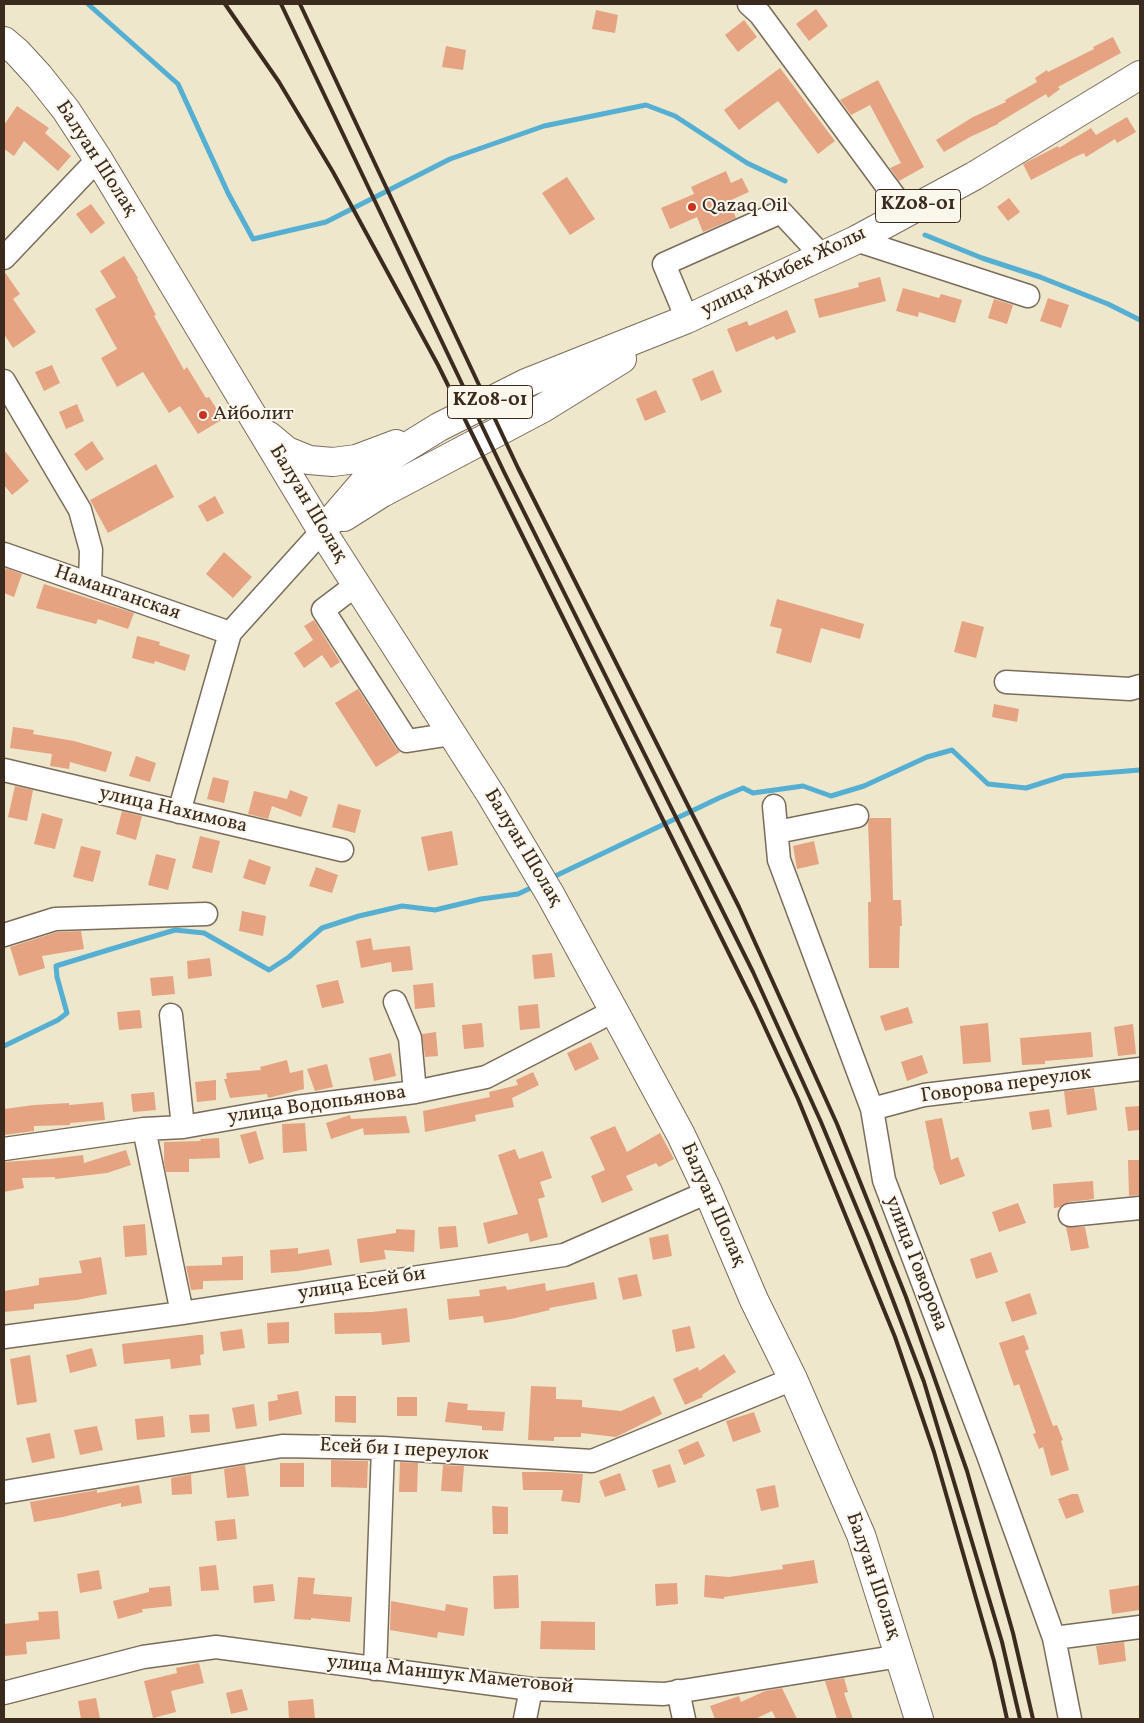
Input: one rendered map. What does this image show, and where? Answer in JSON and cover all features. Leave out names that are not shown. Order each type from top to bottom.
[{"type":"main road","name":"Балуан Шолақ","points":[[4,41],[39,76],[66,110],[98,159],[322,531],[491,795],[545,886],[614,1011],[681,1135],[708,1192],[754,1300],[861,1535],[919,1719]]},
{"type":"main road","name":"улица Жибек Жолы","points":[[322,531],[370,475],[392,456],[439,427],[526,383],[687,319],[856,240],[974,176],[1140,76]]},
{"type":"main road","name":"улица Жибек Жолы","points":[[322,531],[382,493],[543,408],[687,319]]},
{"type":"main road","name":"KZ08-01","points":[[262,431],[288,451],[309,460],[334,462],[356,459],[439,427]]},
{"type":"street","points":[[760,7],[906,212]]},
{"type":"street","points":[[4,258],[98,159]]},
{"type":"street","points":[[687,319],[664,264],[781,212],[822,256]]},
{"type":"street","points":[[856,240],[1028,296]]},
{"type":"street","points":[[4,381],[80,510],[91,550],[90,584]]},
{"type":"street","points":[[179,812],[230,633],[322,531]]},
{"type":"street","name":"Наманганская","points":[[4,554],[230,633]]},
{"type":"street","points":[[356,585],[323,610],[407,741],[452,734]]},
{"type":"street","points":[[1006,682],[1130,689],[1140,686]]},
{"type":"street","name":"улица Нахимова","points":[[4,770],[342,850]]},
{"type":"street","name":"улица Говорова","points":[[774,806],[779,860],[872,1109],[884,1180],[1054,1638],[1070,1719]]},
{"type":"street","points":[[776,832],[857,816]]},
{"type":"street","points":[[4,934],[55,920],[206,914]]},
{"type":"street","points":[[395,1002],[410,1038],[415,1092]]},
{"type":"street","name":"улица Водопьянова","points":[[4,1149],[144,1129],[183,1127],[296,1107],[415,1092],[486,1078],[614,1011]]},
{"type":"street","points":[[171,1015],[183,1127]]},
{"type":"street","name":"Говорова переулок","points":[[872,1109],[924,1095],[1140,1069]]},
{"type":"street","points":[[144,1129],[182,1313]]},
{"type":"street","name":"улица Есей би","points":[[4,1338],[564,1255],[708,1192]]},
{"type":"street","points":[[1070,1215],[1140,1208]]},
{"type":"street","name":"Есей би 1 переулок","points":[[4,1492],[282,1446],[383,1448],[592,1461],[792,1380]]},
{"type":"street","points":[[375,1669],[383,1448]]},
{"type":"street","points":[[1054,1638],[1140,1627]]},
{"type":"street","name":"улица Маншук Маметовой","points":[[4,1693],[143,1657],[216,1647],[531,1689],[664,1694],[900,1656]]},
{"type":"street","points":[[525,1719],[531,1689]]},
{"type":"street","points":[[678,1691],[684,1719]]},
{"type":"building","points":[[816,9],[828,26],[809,41],[796,24]]},
{"type":"building","points":[[596,10],[618,15],[615,33],[592,29]]},
{"type":"building","points":[[744,20],[757,37],[738,52],[725,35]]},
{"type":"building","points":[[1113,37],[1121,53],[1058,87],[1060,89],[1048,98],[1046,94],[998,124],[944,152],[936,140],[973,117],[1006,102],[1005,100],[1037,82],[1035,78],[1047,70],[1048,72],[1094,49],[1093,47]]},
{"type":"building","points":[[446,46],[466,50],[463,70],[442,67]]},
{"type":"building","points":[[780,68],[835,141],[818,154],[778,101],[739,130],[724,110]]},
{"type":"building","points":[[878,80],[924,167],[899,181],[890,168],[901,163],[870,105],[851,115],[840,100]]},
{"type":"building","points":[[17,106],[49,128],[45,133],[71,156],[58,171],[24,141],[14,156],[4,149],[4,125]]},
{"type":"building","points":[[1127,117],[1136,132],[1117,143],[1115,139],[1086,157],[1084,153],[1075,157],[1031,180],[1023,164],[1058,146],[1059,148],[1091,128],[1096,135]]},
{"type":"building","points":[[726,171],[731,183],[742,178],[749,192],[729,201],[736,218],[703,232],[697,217],[670,229],[661,208],[694,194],[691,187]]},
{"type":"building","points":[[567,177],[595,219],[570,235],[542,193]]},
{"type":"building","points":[[1009,198],[1020,212],[1008,221],[997,207]]},
{"type":"building","points":[[91,204],[105,223],[91,234],[76,214]]},
{"type":"building","points":[[124,256],[138,278],[156,315],[154,316],[184,370],[187,367],[206,398],[209,397],[223,419],[198,434],[180,406],[169,413],[143,372],[117,387],[101,358],[117,349],[95,309],[116,297],[100,271]]},
{"type":"building","points":[[4,271],[20,294],[13,299],[36,332],[13,348],[4,334]]},
{"type":"building","points":[[880,277],[886,301],[819,318],[814,299],[859,287],[858,283]]},
{"type":"building","points":[[903,288],[939,298],[941,294],[962,300],[955,323],[919,312],[918,317],[896,311]]},
{"type":"building","points":[[1048,298],[1069,305],[1061,328],[1040,321]]},
{"type":"building","points":[[994,299],[1013,305],[1007,324],[988,318]]},
{"type":"building","points":[[787,310],[796,332],[776,340],[774,336],[736,352],[727,329],[747,321],[749,326]]},
{"type":"building","points":[[52,365],[60,383],[44,391],[35,372]]},
{"type":"building","points":[[713,370],[722,392],[701,401],[692,379]]},
{"type":"building","points":[[656,390],[666,412],[645,421],[636,399]]},
{"type":"building","points":[[77,404],[84,421],[66,429],[59,412]]},
{"type":"building","points":[[92,441],[104,459],[86,471],[74,454]]},
{"type":"building","points":[[4,450],[29,481],[12,495],[4,485]]},
{"type":"building","points":[[156,464],[174,497],[108,533],[90,500]]},
{"type":"building","points":[[215,496],[224,513],[207,522],[198,506]]},
{"type":"building","points":[[224,552],[252,577],[233,598],[206,574]]},
{"type":"building","points":[[6,568],[22,574],[14,597],[4,593],[4,574]]},
{"type":"building","points":[[44,584],[134,613],[128,629],[98,619],[96,624],[36,608]]},
{"type":"building","points":[[777,599],[864,624],[860,639],[821,628],[811,663],[776,653],[782,629],[770,626]]},
{"type":"building","points":[[314,620],[340,662],[331,668],[322,655],[304,668],[294,653],[313,640],[304,626]]},
{"type":"building","points":[[962,621],[984,627],[976,658],[954,652]]},
{"type":"building","points":[[137,636],[160,642],[159,645],[190,655],[185,671],[155,661],[154,664],[132,658]]},
{"type":"building","points":[[358,689],[400,752],[376,767],[335,703]]},
{"type":"building","points":[[994,704],[1019,709],[1017,722],[992,717]]},
{"type":"building","points":[[13,727],[34,730],[33,734],[74,741],[112,752],[106,772],[70,762],[69,769],[50,766],[52,754],[10,748]]},
{"type":"building","points":[[136,756],[156,763],[150,782],[129,776]]},
{"type":"building","points":[[213,777],[229,781],[224,803],[207,799]]},
{"type":"building","points":[[15,786],[33,790],[27,821],[8,817]]},
{"type":"building","points":[[290,790],[308,797],[301,817],[272,806],[268,819],[248,814],[254,791],[287,799]]},
{"type":"building","points":[[338,804],[361,810],[355,833],[332,827]]},
{"type":"building","points":[[122,811],[142,816],[136,840],[116,834]]},
{"type":"building","points":[[42,813],[63,819],[55,849],[34,844]]},
{"type":"building","points":[[870,818],[891,818],[893,900],[901,900],[902,926],[900,926],[899,968],[869,968],[868,902],[871,902],[868,822]]},
{"type":"building","points":[[452,831],[458,865],[428,871],[421,837]]},
{"type":"building","points":[[200,836],[220,841],[212,873],[192,868]]},
{"type":"building","points":[[814,841],[819,864],[797,869],[793,846]]},
{"type":"building","points":[[81,846],[101,851],[93,882],[73,877]]},
{"type":"building","points":[[156,854],[176,859],[168,890],[148,885]]},
{"type":"building","points":[[249,859],[271,867],[265,885],[243,878]]},
{"type":"building","points":[[316,867],[338,875],[332,893],[309,886]]},
{"type":"building","points":[[242,911],[266,916],[263,936],[239,931]]},
{"type":"building","points":[[81,931],[84,949],[42,956],[45,968],[19,976],[10,947],[57,932]]},
{"type":"building","points":[[371,938],[373,950],[410,946],[413,970],[392,972],[391,962],[361,968],[356,941]]},
{"type":"building","points":[[552,953],[555,977],[534,979],[532,955]]},
{"type":"building","points":[[210,958],[212,976],[188,979],[187,961]]},
{"type":"building","points":[[173,976],[175,994],[152,996],[150,978]]},
{"type":"building","points":[[338,980],[344,1003],[322,1008],[316,985]]},
{"type":"building","points":[[433,983],[435,1007],[415,1009],[413,985]]},
{"type":"building","points":[[538,1004],[540,1028],[520,1030],[518,1006]]},
{"type":"building","points":[[908,1007],[913,1023],[885,1031],[880,1016]]},
{"type":"building","points":[[140,1010],[142,1028],[119,1030],[117,1012]]},
{"type":"building","points":[[482,1023],[484,1047],[464,1049],[462,1025]]},
{"type":"building","points":[[988,1023],[991,1062],[963,1064],[960,1026]]},
{"type":"building","points":[[1133,1024],[1136,1054],[1118,1056],[1114,1027]]},
{"type":"building","points":[[436,1032],[438,1056],[425,1057],[422,1034]]},
{"type":"building","points":[[1091,1032],[1093,1057],[1045,1061],[1045,1064],[1022,1065],[1020,1038]]},
{"type":"building","points":[[591,1042],[599,1059],[575,1071],[567,1053]]},
{"type":"building","points":[[391,1053],[396,1076],[374,1081],[369,1058]]},
{"type":"building","points":[[922,1055],[928,1073],[907,1081],[901,1062]]},
{"type":"building","points":[[287,1060],[290,1073],[303,1070],[304,1089],[268,1098],[267,1094],[230,1098],[224,1079],[227,1079],[226,1073],[261,1070],[260,1067]]},
{"type":"building","points":[[327,1064],[333,1087],[315,1091],[307,1069]]},
{"type":"building","points":[[533,1072],[539,1085],[512,1098],[514,1107],[475,1115],[476,1121],[425,1132],[423,1111],[490,1097],[489,1092],[518,1085],[516,1080]]},
{"type":"building","points":[[216,1080],[216,1100],[197,1102],[195,1082]]},
{"type":"building","points":[[1094,1088],[1097,1110],[1067,1115],[1064,1091]]},
{"type":"building","points":[[154,1092],[156,1110],[133,1112],[131,1094]]},
{"type":"building","points":[[103,1102],[105,1120],[70,1123],[70,1125],[34,1126],[34,1131],[4,1135],[4,1109],[34,1105],[69,1103],[69,1105]]},
{"type":"building","points":[[1140,1106],[1140,1130],[1128,1131],[1125,1107]]},
{"type":"building","points":[[1049,1109],[1052,1127],[1032,1130],[1029,1112]]},
{"type":"building","points":[[350,1115],[351,1119],[406,1116],[410,1133],[364,1135],[363,1128],[331,1139],[326,1123]]},
{"type":"building","points":[[942,1118],[951,1160],[958,1157],[965,1176],[940,1185],[933,1166],[925,1121]]},
{"type":"building","points":[[305,1123],[307,1151],[283,1153],[282,1124]]},
{"type":"building","points":[[615,1126],[627,1152],[660,1133],[674,1159],[659,1167],[656,1163],[626,1176],[633,1190],[602,1203],[591,1176],[605,1170],[590,1137]]},
{"type":"building","points":[[256,1131],[264,1159],[249,1164],[240,1135]]},
{"type":"building","points":[[219,1138],[220,1158],[189,1159],[189,1172],[166,1172],[164,1142],[201,1141],[200,1139]]},
{"type":"building","points":[[515,1149],[519,1159],[543,1151],[552,1178],[540,1182],[545,1197],[538,1199],[548,1237],[530,1242],[528,1233],[488,1244],[483,1223],[518,1214],[498,1155]]},
{"type":"building","points":[[126,1150],[131,1165],[107,1173],[55,1179],[55,1177],[22,1178],[24,1188],[4,1192],[4,1162],[83,1155],[84,1163]]},
{"type":"building","points":[[1128,1160],[1140,1160],[1140,1195],[1129,1196]]},
{"type":"building","points":[[1093,1181],[1094,1199],[1069,1202],[1054,1208],[1053,1184]]},
{"type":"building","points":[[1018,1203],[1026,1223],[999,1232],[992,1212]]},
{"type":"building","points":[[145,1224],[147,1255],[125,1257],[123,1226]]},
{"type":"building","points":[[456,1226],[458,1247],[440,1249],[438,1227]]},
{"type":"building","points":[[1066,1227],[1085,1227],[1089,1248],[1071,1251]]},
{"type":"building","points":[[396,1229],[415,1230],[414,1252],[384,1250],[386,1259],[360,1263],[357,1239],[396,1233]]},
{"type":"building","points":[[668,1234],[672,1256],[653,1260],[649,1238]]},
{"type":"building","points":[[298,1248],[298,1254],[329,1249],[332,1265],[298,1271],[271,1273],[270,1250]]},
{"type":"building","points":[[991,1252],[998,1272],[976,1279],[970,1259]]},
{"type":"building","points":[[243,1256],[243,1280],[203,1281],[203,1289],[191,1290],[186,1266],[222,1265],[222,1257]]},
{"type":"building","points":[[101,1257],[107,1294],[77,1300],[34,1304],[34,1309],[4,1312],[4,1291],[39,1285],[39,1278],[82,1273],[79,1261]]},
{"type":"building","points":[[637,1274],[642,1296],[623,1300],[618,1278]]},
{"type":"building","points":[[594,1282],[597,1299],[549,1308],[550,1310],[511,1319],[484,1323],[483,1316],[449,1320],[447,1299],[480,1296],[479,1290],[506,1286],[507,1290],[545,1283],[546,1291]]},
{"type":"building","points":[[1030,1293],[1037,1314],[1012,1322],[1005,1302]]},
{"type":"building","points":[[407,1308],[410,1342],[382,1345],[381,1333],[335,1334],[334,1313],[372,1312]]},
{"type":"building","points":[[289,1322],[289,1343],[268,1344],[267,1323]]},
{"type":"building","points":[[690,1326],[695,1348],[676,1352],[672,1330]]},
{"type":"building","points":[[242,1329],[245,1348],[223,1351],[220,1332]]},
{"type":"building","points":[[203,1335],[204,1354],[200,1355],[201,1365],[171,1369],[170,1359],[124,1364],[122,1344]]},
{"type":"building","points":[[1024,1335],[1029,1349],[1025,1351],[1053,1426],[1057,1425],[1063,1440],[1061,1441],[1069,1470],[1051,1476],[1043,1447],[1039,1449],[1033,1434],[1036,1433],[1019,1384],[1014,1386],[999,1343]]},
{"type":"building","points":[[92,1348],[97,1366],[70,1373],[66,1355]]},
{"type":"building","points":[[724,1354],[736,1372],[702,1395],[703,1397],[685,1405],[673,1379],[698,1367],[699,1371]]},
{"type":"building","points":[[30,1355],[37,1402],[17,1405],[10,1359]]},
{"type":"building","points":[[531,1386],[556,1387],[556,1399],[582,1400],[582,1407],[621,1411],[654,1396],[662,1414],[616,1437],[581,1433],[581,1437],[554,1437],[554,1441],[528,1440]]},
{"type":"building","points":[[298,1391],[302,1414],[269,1421],[268,1402],[278,1400],[277,1395]]},
{"type":"building","points":[[335,1396],[356,1396],[356,1423],[335,1422]]},
{"type":"building","points":[[397,1397],[417,1397],[417,1416],[397,1416]]},
{"type":"building","points":[[448,1402],[468,1404],[467,1410],[505,1412],[503,1431],[482,1430],[482,1426],[445,1422]]},
{"type":"building","points":[[254,1404],[257,1426],[236,1429],[232,1408]]},
{"type":"building","points":[[754,1412],[761,1432],[733,1442],[726,1421]]},
{"type":"building","points":[[209,1414],[210,1432],[191,1433],[189,1415]]},
{"type":"building","points":[[163,1416],[165,1437],[137,1440],[135,1419]]},
{"type":"building","points":[[97,1426],[103,1450],[80,1455],[74,1430]]},
{"type":"building","points":[[50,1433],[55,1458],[32,1463],[26,1438]]},
{"type":"building","points":[[698,1441],[705,1456],[684,1465],[678,1450]]},
{"type":"building","points":[[331,1460],[368,1461],[367,1488],[331,1487]]},
{"type":"building","points":[[400,1462],[418,1463],[417,1492],[399,1492]]},
{"type":"building","points":[[280,1463],[304,1463],[304,1487],[280,1487]]},
{"type":"building","points":[[670,1464],[676,1482],[658,1488],[652,1470]]},
{"type":"building","points":[[245,1465],[249,1496],[227,1498],[224,1469]]},
{"type":"building","points":[[443,1465],[464,1466],[462,1492],[441,1491]]},
{"type":"building","points":[[522,1472],[583,1474],[580,1503],[561,1501],[563,1490],[523,1490]]},
{"type":"building","points":[[620,1473],[626,1490],[605,1497],[599,1481]]},
{"type":"building","points":[[191,1474],[192,1494],[172,1495],[171,1478]]},
{"type":"building","points":[[139,1485],[142,1503],[121,1507],[121,1503],[34,1522],[30,1502],[97,1490],[97,1493]]},
{"type":"building","points":[[775,1485],[779,1507],[761,1511],[756,1489]]},
{"type":"building","points":[[1078,1494],[1084,1512],[1066,1519],[1058,1499]]},
{"type":"building","points":[[492,1506],[508,1507],[508,1534],[493,1534]]},
{"type":"building","points":[[235,1519],[237,1539],[217,1541],[215,1521]]},
{"type":"building","points":[[814,1560],[818,1583],[724,1597],[724,1599],[704,1597],[705,1575],[729,1577],[783,1569],[782,1565]]},
{"type":"building","points":[[216,1565],[219,1590],[201,1591],[199,1567]]},
{"type":"building","points":[[99,1570],[102,1589],[80,1593],[77,1574]]},
{"type":"building","points":[[518,1575],[519,1608],[494,1609],[493,1576]]},
{"type":"building","points":[[298,1577],[315,1578],[313,1594],[352,1597],[350,1622],[311,1618],[311,1620],[294,1619]]},
{"type":"building","points":[[677,1583],[678,1604],[656,1606],[655,1584]]},
{"type":"building","points":[[273,1584],[275,1601],[254,1603],[253,1586]]},
{"type":"building","points":[[1140,1585],[1140,1610],[1112,1614],[1109,1590]]},
{"type":"building","points":[[170,1586],[172,1606],[142,1609],[143,1612],[118,1619],[113,1601],[149,1592],[149,1588]]},
{"type":"building","points":[[391,1601],[445,1611],[446,1604],[468,1608],[464,1636],[438,1632],[437,1638],[390,1630]]},
{"type":"building","points":[[58,1611],[60,1639],[26,1642],[27,1654],[4,1656],[4,1624],[39,1620],[38,1612]]},
{"type":"building","points":[[541,1621],[595,1622],[595,1650],[540,1649]]},
{"type":"building","points":[[1124,1642],[1126,1661],[1099,1665],[1096,1646]]},
{"type":"building","points":[[199,1663],[204,1683],[171,1691],[176,1712],[153,1718],[144,1681],[177,1673],[176,1668]]},
{"type":"building","points":[[844,1678],[848,1692],[844,1693],[853,1719],[837,1719],[825,1681]]},
{"type":"building","points":[[782,1688],[797,1719],[776,1719],[772,1711],[755,1719],[715,1719],[710,1706],[739,1696],[741,1702],[765,1691]]},
{"type":"building","points":[[242,1689],[248,1710],[231,1714],[226,1693]]},
{"type":"building","points":[[96,1698],[100,1719],[81,1719],[78,1701]]},
{"type":"building","points":[[313,1699],[315,1719],[289,1719],[288,1701]]},
{"type":"waterway","points":[[88,4],[178,84],[228,193],[253,239],[326,222],[450,159],[544,126],[646,105],[675,116],[747,163],[785,181]]},
{"type":"waterway","points":[[925,235],[982,258],[1040,277],[1108,304],[1140,320]]},
{"type":"waterway","points":[[549,879],[743,788],[753,793],[803,786],[831,796],[864,786],[927,757],[952,750],[988,784],[1026,788],[1064,776],[1140,770]]},
{"type":"waterway","points":[[4,1046],[58,1020],[67,1013],[57,977],[56,966],[108,950],[175,930],[204,933],[269,970],[289,957],[322,928],[359,916],[402,906],[435,910],[481,899],[518,894],[535,886]]},
{"type":"railway","points":[[225,4],[279,82],[333,172],[438,365],[755,1006],[798,1099],[895,1337],[934,1452],[994,1661],[1007,1719]]},
{"type":"railway","points":[[281,4],[504,472],[753,972],[821,1122],[870,1240],[924,1382],[1002,1642],[1020,1719]]},
{"type":"railway","points":[[300,4],[518,468],[739,907],[837,1124],[906,1297],[967,1471],[1013,1633],[1033,1719]]},
{"type":"place","name":"Qazaq Oil","points":[[692,207]]},
{"type":"place","name":"Айболит","points":[[203,415]]}]
